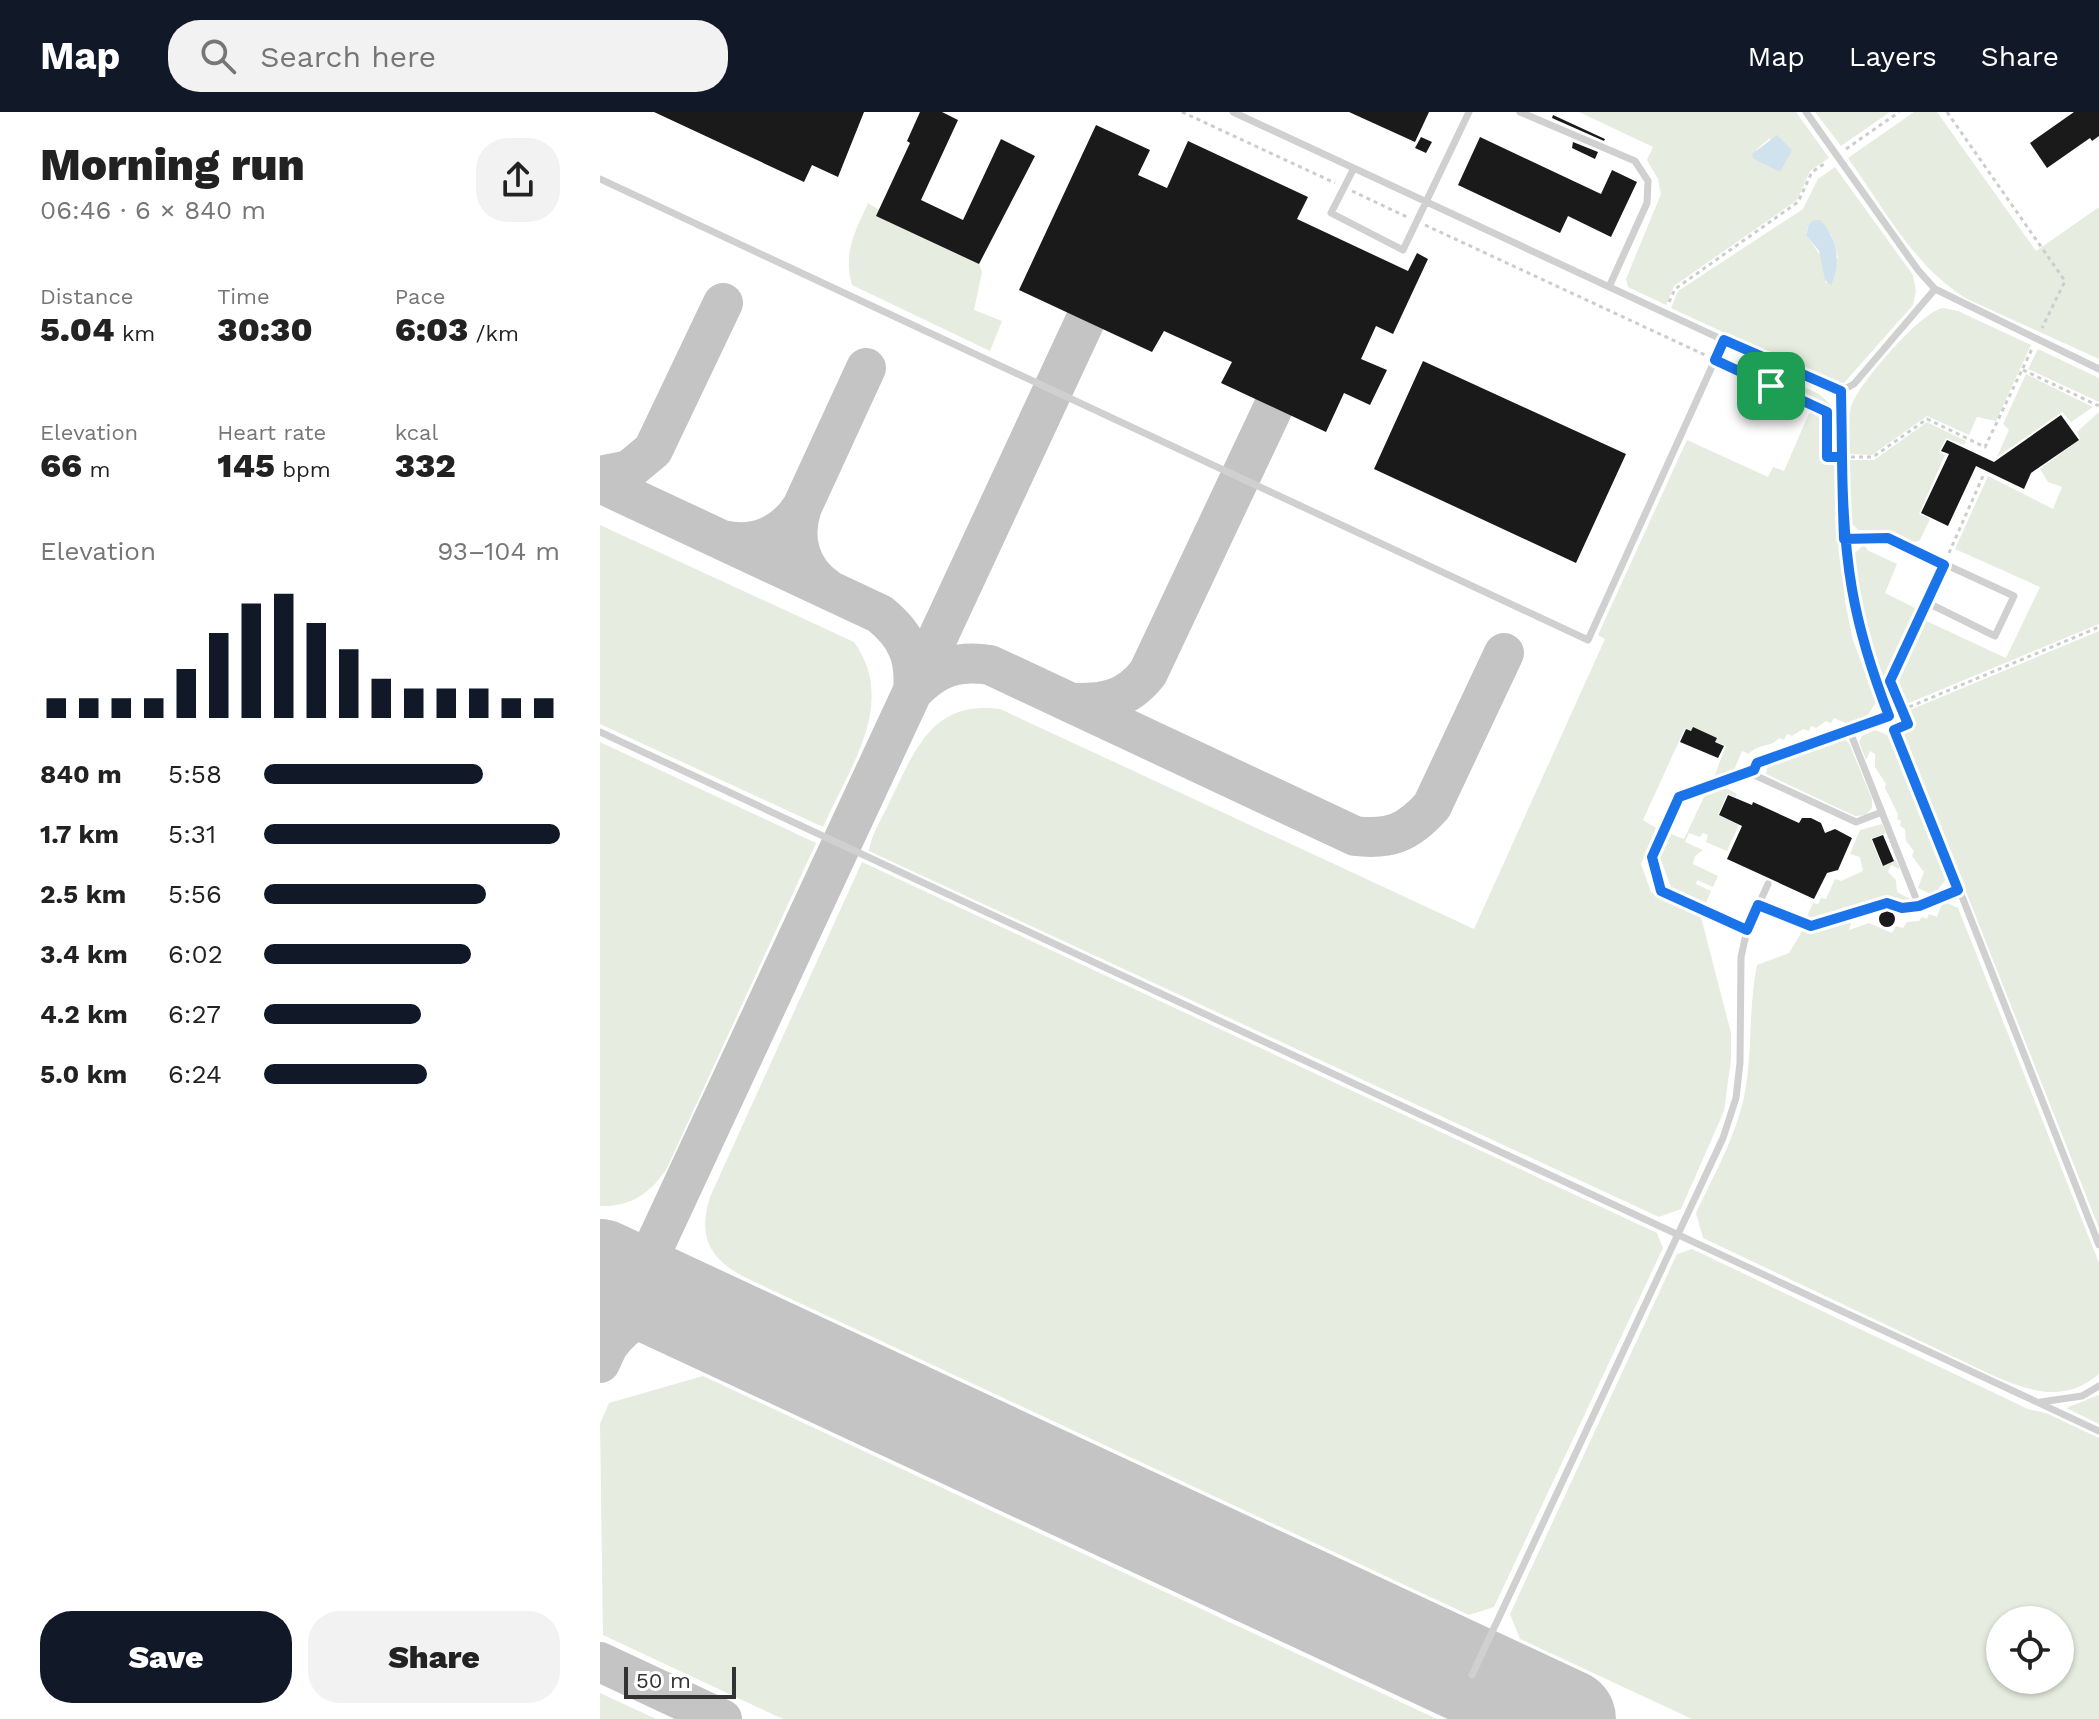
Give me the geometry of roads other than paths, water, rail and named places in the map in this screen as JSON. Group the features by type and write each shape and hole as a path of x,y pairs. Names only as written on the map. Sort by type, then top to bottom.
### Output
{"lane":[{"path":"1233,112 1724,340 1841,391"},
{"path":"1354,168 1331,213 1403,250 1469,112"},
{"path":"1520,112 1635,161 1648,181 1647,203 1609,287"},
{"path":"1806,112 1918,270 1935,289 2036,341 2099,369"},
{"path":"600,179 1588,640 1724,340"},
{"path":"1841,391 1854,384 1935,289"},
{"path":"1841,391 1844,539 1860,637 2099,1245"},
{"path":"1844,539 1888,538 2014,596 1995,636 1926,602 1944,565"},
{"path":"1882,812 1856,822 1752,774 1757,763 1889,716"},
{"path":"600,732 2099,1431"},
{"path":"1850,732 1919,906"},
{"path":"1747,930 1661,891 1652,857 1679,797 1754,770"},
{"path":"1472,1675 1723,1138 1736,1098 1740,1063 1741,957 1747,930 1768,884"},
{"path":"1758,905 1811,926 1887,903 1902,908 1919,906 1958,890"},
{"path":"2037,1402 2082,1396 2099,1386"}],"water":[{"path":"1777,135 1792,150 1780,172 1754,159 1752,154"},
{"path":"1820,220 1834,242 1837,259 1831,285 1825,280 1819,251 1806,235 1809,224"}]}
